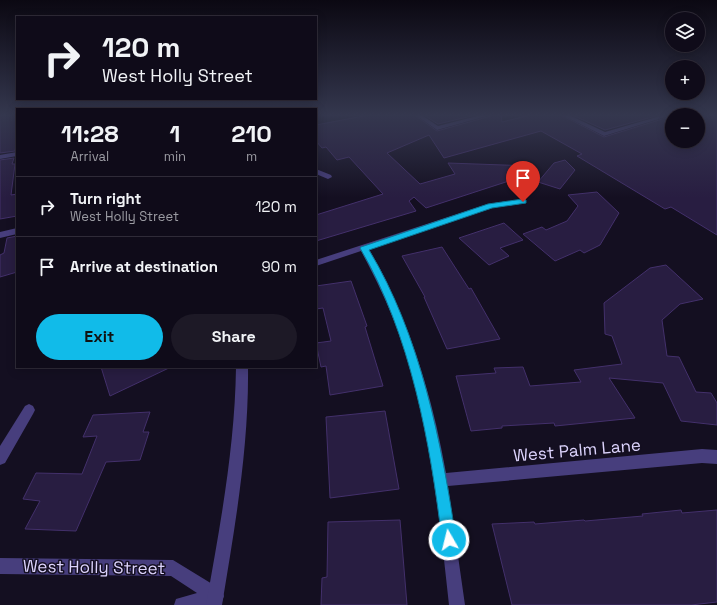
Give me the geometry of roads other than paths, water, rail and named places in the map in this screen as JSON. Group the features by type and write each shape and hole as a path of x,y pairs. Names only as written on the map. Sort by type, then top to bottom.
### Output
{"street":[{"path":"0,157 16,154"},
{"path":"317,172 328,177"},
{"path":"317,264 491,206 523,202"},
{"path":"0,235 16,231"},
{"path":"364,248 376,268 404,335 425,405 441,480 457,605"},
{"path":"182,605 215,601 236,462 242,401 242,368"},
{"path":"0,458 29,410"},
{"name":"West Palm Lane","path":"441,480 702,456 717,457"},
{"name":"West Holly Street","path":"0,566 173,568 215,601"}]}
